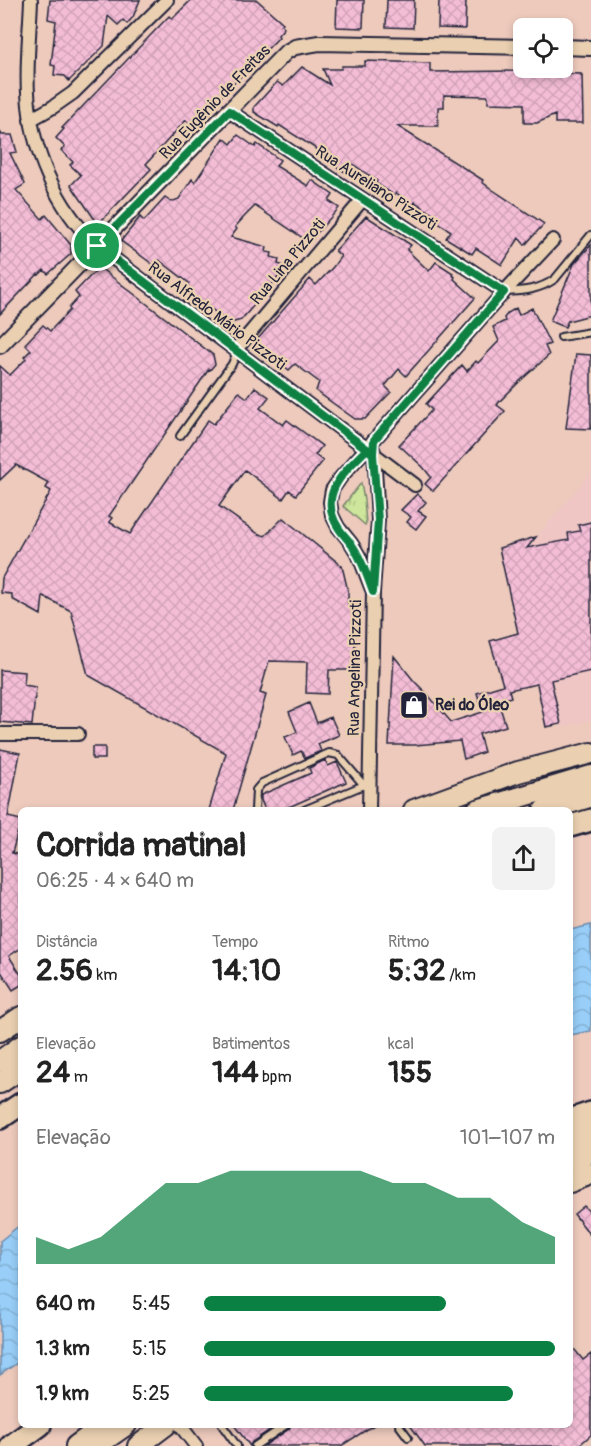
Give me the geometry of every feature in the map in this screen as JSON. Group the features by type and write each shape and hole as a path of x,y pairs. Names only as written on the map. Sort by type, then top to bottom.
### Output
{"highway":[{"path":"422,807 518,772 591,753"},
{"path":"487,807 591,776"},
{"path":"555,807 591,796"},
{"path":"573,825 591,820"},
{"path":"0,1031 18,1019"},
{"path":"0,1061 18,1048"},
{"path":"0,1083 18,1071"},
{"path":"0,1118 18,1106"},
{"path":"573,1119 591,1113"},
{"path":"573,1140 591,1134"},
{"path":"573,1160 591,1153"},
{"path":"573,1181 591,1174"},
{"path":"11,1446 36,1428"},
{"path":"76,1446 101,1428"},
{"path":"96,1446 122,1428"},
{"path":"138,1446 162,1428"}],"street":[{"name":"Rua Alfredo Mário Pizzoti","path":"31,0 28,92 30,120 43,163 58,197 73,221 97,246 237,352 372,448 415,485"},
{"path":"30,120 73,93 167,0"},
{"name":"Rua Eugênio de Freitas","path":"0,346 286,52 295,47 319,43 513,47"},
{"path":"573,47 591,48"},
{"name":"Rua Aureliano Pizzoti","path":"229,111 504,292"},
{"name":"Rua Lina Pizzoti","path":"237,352 239,346 363,199"},
{"path":"373,592 359,556 332,515 330,502 332,490 341,477 372,448 504,292 552,240"},
{"name":"Rua Angelina Pizzoti","path":"369,807 367,788 373,592 378,520 372,448"},
{"path":"0,734 78,734"},
{"path":"182,1428 196,1446"}],"lane":[{"path":"504,292 528,291 548,284 555,279 591,235"},
{"path":"561,337 591,332"},
{"name":"Rua Lina Pizzoti","path":"180,436 232,364 237,352"},
{"path":"255,807 256,790 259,785 326,754 338,755 367,788 313,807"},
{"path":"225,1428 237,1446"},
{"path":"255,1446 282,1428"},
{"path":"401,1428 408,1437"}],"shaded area":[{"path":"591,472 591,720 562,727 528,560 530,546"}],"green space":[{"path":"361,483 364,500 365,525 343,506"}],"water":[{"path":"591,925 591,1031 573,1034 573,929"},
{"path":"18,1226 18,1362 0,1375 0,1241"}],"building":[{"path":"50,0 140,0 133,17 127,24 123,20 118,25 108,16 104,46 69,81 65,76 54,75 55,66 51,65 56,21 48,19"},
{"path":"191,0 257,0 283,23 281,25 284,28 278,35 279,37 192,126 186,120 146,164 151,169 98,224 71,185 81,175 70,165 73,162 61,150 65,147 56,138 64,129 62,128 169,16 172,19"},
{"path":"337,0 364,0 363,28 336,27"},
{"path":"387,0 414,0 413,28 386,27"},
{"path":"439,0 466,0 465,29 438,28"},
{"path":"365,61 430,63 430,72 513,71 513,78 573,78 573,74 582,75 583,123 555,123 555,115 537,123 524,123 524,104 488,103 488,96 444,95 444,107 438,107 438,126 397,126 483,180 482,182 493,190 544,224 525,245 519,238 502,265 476,248 472,254 446,238 451,231 432,219 434,215 415,202 414,205 396,193 394,195 351,163 345,172 335,166 337,164 316,153 318,150 254,112 254,107 277,82 283,86 302,67 330,85 323,69 365,66"},
{"path":"0,132 2,135 12,135 17,152 10,153 25,184 16,190 42,219 46,215 71,245 71,254 48,274 44,270 38,274 0,314"},
{"path":"238,135 255,147 257,144 280,160 276,166 308,186 312,180 333,195 329,201 339,208 309,242 255,206 245,216 235,227 237,229 231,237 267,247 266,252 272,253 271,257 279,259 278,264 287,267 241,320 231,323 194,297 192,300 182,293 189,283 159,260 155,266 121,241 140,217 144,221 165,198 171,202 179,199 192,179 195,182 224,138 231,144"},
{"path":"366,216 411,245 407,250 429,271 436,262 453,273 454,279 475,298 406,376 399,369 385,386 391,392 365,419 355,419 316,391 319,382 295,364 289,370 258,345 257,340 310,279 316,285 333,267 341,256 335,251"},
{"path":"591,245 591,315 568,321 565,327 550,321 574,264"},
{"path":"99,267 213,355 215,364 209,369 109,516 112,518 109,522 130,534 208,420 214,424 239,392 247,398 255,387 269,397 260,408 283,425 287,420 322,446 315,455 323,461 296,495 289,490 283,499 245,470 219,506 257,533 265,536 283,518 342,566 348,591 348,606 356,607 354,670 329,670 328,694 306,693 307,662 269,661 260,693 266,695 234,807 210,807 226,753 88,675 71,611 43,596 41,615 12,599 12,594 1,593 2,578 51,491 46,488 49,483 16,465 0,480 0,366 10,375 26,359 24,357 31,350 25,344 43,325 50,331 79,297 75,292"},
{"path":"516,308 519,315 532,308 550,344 545,346 549,355 500,401 497,405 505,411 433,491 425,484 431,477 399,445 432,410 426,404 462,365 467,371 499,341 493,327 505,321 504,318 508,313"},
{"path":"576,354 591,355 591,429 566,428"},
{"path":"417,494 426,502 418,511 426,516 416,529 407,522 411,517 401,510"},
{"path":"591,522 591,671 551,680 561,724 546,727 537,684 509,690 511,697 498,701 506,726 479,734 484,752 464,759 460,741 389,745 394,656 451,722 483,712 477,693 503,685 490,641 518,633 499,548 536,537 527,548 569,540 568,533 580,531 578,525"},
{"path":"0,670 25,672 24,685 36,687 32,725 0,722"},
{"path":"309,703 317,723 331,717 339,735 318,744 321,751 305,758 301,751 293,755 285,737 297,732 289,712"},
{"path":"92,747 105,747 105,759 92,759"},
{"path":"0,749 20,753 8,817 18,819 18,831 12,853 18,854 18,950 9,956 18,970 18,987 13,990 0,970"},
{"path":"325,760 328,766 337,762 346,782 289,807 264,807 261,795 311,773 309,768"},
{"path":"584,1206 591,1213 591,1236 574,1214"},
{"path":"573,1348 583,1360 591,1354 591,1435 578,1446 425,1446 412,1428 573,1428"},
{"path":"236,1428 273,1428 252,1442 250,1446"},
{"path":"369,1428 341,1446 264,1446 289,1429"}],"place":[{"name":"Rei do Óleo","path":"414,705"}],"route":[{"path":"97,246 229,111 504,292 374,440 373,454 367,449 332,490 330,502 332,515 359,556 373,592 378,520 373,454 367,449 237,352 97,246"}]}
